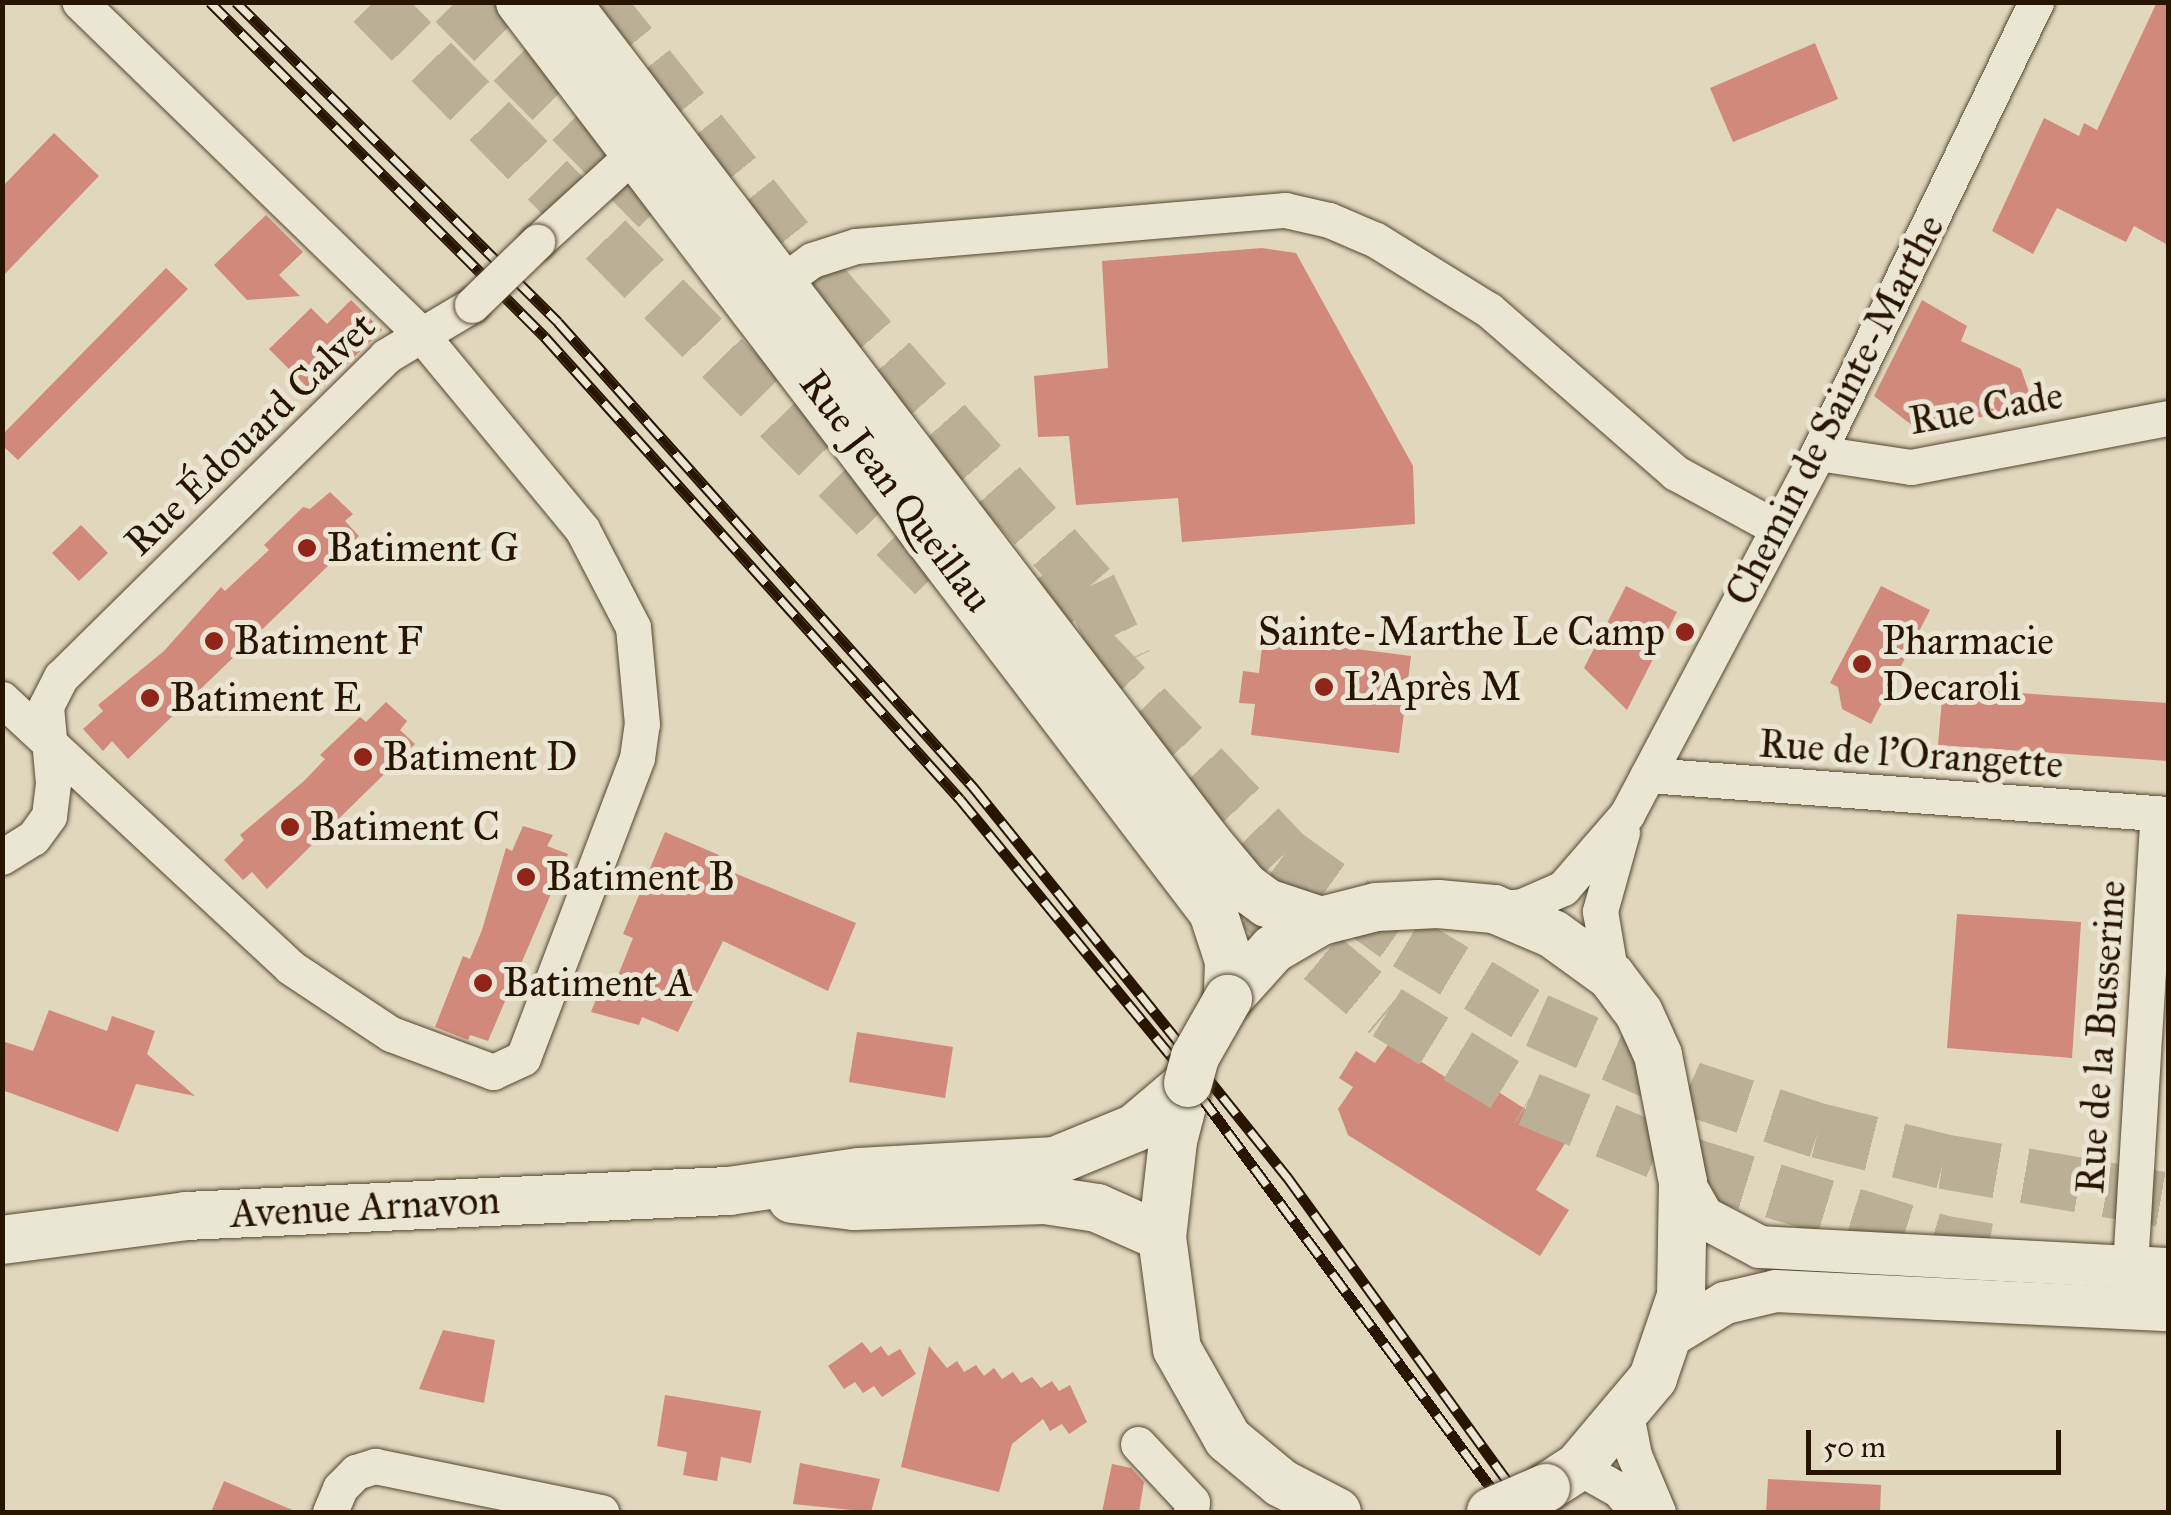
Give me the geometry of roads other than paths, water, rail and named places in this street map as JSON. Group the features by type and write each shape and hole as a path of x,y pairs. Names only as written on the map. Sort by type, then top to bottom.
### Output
{"main road":[{"name":"Rue Jean Queillau","path":"520,2 648,140 1244,887 1292,914 1322,920"},
{"name":"Rue Jean Queillau","path":"566,2 648,140"},
{"name":"Rue Jean Queillau","path":"767,293 1214,912 1229,961 1228,998"},
{"path":"1228,998 1273,949 1322,920 1376,907 1494,909 1553,934 1611,976 1639,1013 1658,1055 1683,1182 1681,1296 1669,1337 1653,1378 1626,1414 1562,1478 1491,1512"},
{"name":"Avenue Arnavon","path":"2,1240 186,1216 728,1191 858,1172 1055,1161 1154,1135 1188,1083 1195,1056 1228,998"},
{"path":"1154,1135 1176,1349 1188,1377 1228,1439 1286,1498 1337,1512"},
{"name":"Avenue Arnavon","path":"728,1191 854,1206 1045,1200 1097,1208 1162,1238"}],"street":[{"path":"2,699 290,967 376,1025 493,1072 523,1058 637,758 639,650 622,598 582,529 420,332 80,2"},
{"name":"Chemin de Sainte-Marthe","path":"1494,909 1522,906 1563,888 1627,814 1818,452 2036,2"},
{"name":"Rue Édouard Calvet","path":"2,857 33,838 48,816 53,783 45,740 46,706 60,677 386,356 420,332 472,305 648,140"},
{"path":"767,293 812,260 856,246 1285,210 1329,220 1489,310 1676,473 1777,528"},
{"name":"Rue Cade","path":"1818,452 1911,467 2168,418"},
{"name":"Rue de l'Orangette","path":"1648,775 2163,814"},
{"name":"Chemin de Sainte-Marthe","path":"1611,976 1600,911 1627,814"},
{"name":"Rue de la Busserine","path":"2149,1267 2163,814"},
{"path":"1683,1182 1703,1218 1760,1247 2149,1267"},
{"path":"1669,1337 1725,1303 1776,1292 2168,1310"},
{"path":"1626,1414 1634,1455 1658,1512"},
{"path":"1138,1444 1192,1502 1191,1512"},
{"path":"330,1512 340,1488 356,1472 375,1466 601,1512"},
{"path":"1562,1478 1619,1490 1637,1512"}],"tunnel":[{"path":"373,2 949,589"},
{"path":"455,2 658,207"},
{"path":"596,2 834,298 1089,586 1125,662"},
{"path":"1030,586 1284,854 1407,942 1537,1020 1693,1089 1818,1130 1943,1161 2168,1200"},
{"path":"1258,904 1387,1012 1529,1099 1694,1166 1945,1243 1988,1250"}],"railway":[{"path":"210,2 545,337 960,799 1175,1061 1509,1512"},
{"path":"236,2 558,322 974,788 1288,1178 1530,1512"}],"place":[{"name":"Batiment G","path":"307,548"},
{"name":"Sainte-Marthe Le Camp","path":"1685,632"},
{"name":"Batiment F","path":"214,641"},
{"name":"Pharmacie Decaroli","path":"1862,664"},
{"name":"L'Après M","path":"1324,687"},
{"name":"Batiment E","path":"150,698"},
{"name":"Batiment D","path":"363,757"},
{"name":"Batiment C","path":"290,827"},
{"name":"Batiment B","path":"526,877"},
{"name":"Batiment A","path":"483,983"}]}
